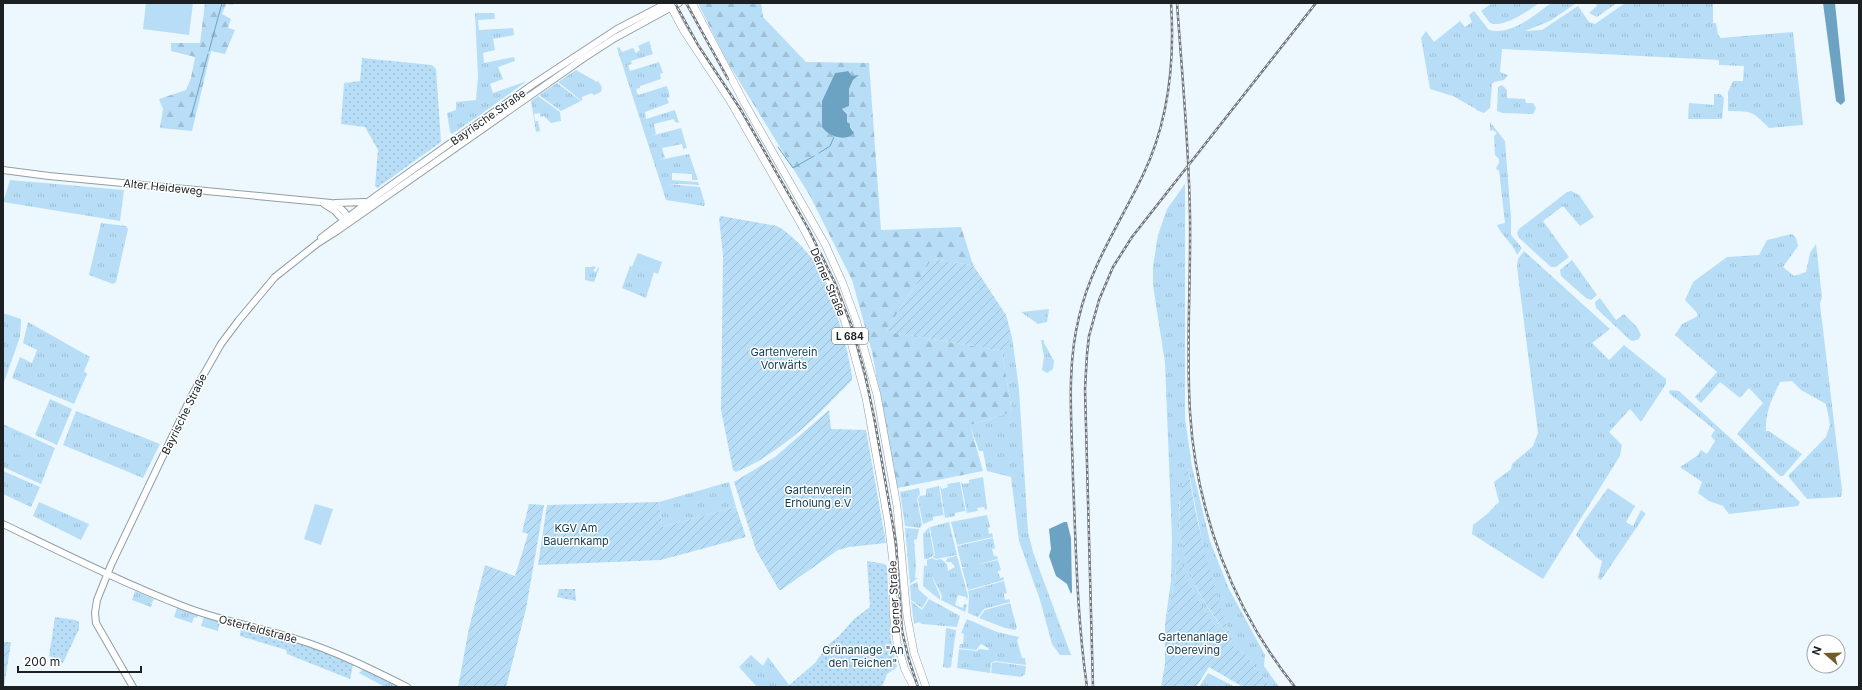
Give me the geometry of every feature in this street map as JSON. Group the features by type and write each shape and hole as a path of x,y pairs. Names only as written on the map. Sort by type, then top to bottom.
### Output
{"main road":[{"name":"Derner Straße","path":"692,3 741,96 824,244 843,284 857,323 877,395 898,513 907,616 914,653 926,687"},
{"name":"Derner Straße","path":"669,4 684,31 725,93 804,229 822,263 841,310 866,398 888,521 893,562 893,612 896,638 905,670 914,687"}],"street":[{"path":"669,4 678,3"},
{"name":"Bayrische Straße","path":"346,221 367,202 598,40 669,4"},
{"name":"Bayrische Straße","path":"133,687 96,623 95,613 97,600 107,574 192,395 214,354 239,320 269,283 290,264 346,221 584,58 669,4"},
{"name":"Alter Heideweg","path":"3,170 49,176 323,203 350,204 367,202"},
{"path":"323,203 346,221"},
{"path":"332,203 341,209 346,221"},
{"name":"Osterfeldstraße","path":"3,524 107,574 201,613 311,644 359,663 407,687"}],"green space":[{"path":"146,3 193,3 189,35 143,29"},
{"path":"205,3 233,3 233,5 226,4 222,14 231,19 228,28 235,30 225,54 211,51 192,131 160,128 163,109 159,99 186,90 191,78 195,57 171,51 171,43 200,43"},
{"path":"698,3 761,3 763,17 806,62 869,63 881,230 961,227 973,265 932,259 886,331 1002,351 1012,412 970,425 983,471 897,488 872,352 852,280 810,196 725,58","holes":["847,71 852,76 858,76 853,80 849,89 849,103 847,107 842,109 847,113 847,122 853,130 844,137 840,138 833,136 822,125 822,101 835,73"]},
{"path":"1492,3 1539,3 1516,18 1496,24 1490,23 1481,11"},
{"path":"1551,3 1575,4 1550,21 1525,31 1542,30 1578,6 1589,22 1595,24 1625,3 1713,3 1713,23 1716,23 1718,35 1721,38 1793,32 1803,124 1769,128 1759,118 1751,113 1728,111 1728,92 1733,81 1743,81 1744,66 1719,65 1719,60 1502,49 1500,72 1508,75 1504,80 1494,82 1492,84 1490,108 1484,113 1476,110 1453,96 1430,89 1421,38 1426,31 1434,42 1460,21 1465,27 1472,22 1469,15 1474,11 1489,30 1506,30 1522,23"},
{"path":"1595,3 1617,3 1597,17 1589,13 1597,6"},
{"path":"475,13 494,13 495,19 478,20 479,30 513,28 514,35 493,39 495,50 483,53 484,63 514,57 515,61 498,67 503,79 490,84 493,93 527,81 452,134 450,132 447,113 456,110 456,102 476,100 478,76"},
{"path":"649,41 653,54 631,61 632,64 628,65 630,71 659,62 663,73 660,74 661,79 640,86 640,88 636,89 638,95 667,86 670,97 667,98 669,103 645,112 646,119 675,110 679,123 675,122 674,119 654,124 656,134 651,136 681,128 687,148 683,149 682,144 662,148 665,158 659,160 689,154 698,180 692,180 692,174 672,173 672,180 698,182 699,185 669,184 700,187 705,204 704,206 666,200 617,48 619,47 622,52 633,48 636,53 640,50 638,46"},
{"path":"362,58 432,65 436,69 441,142 377,188 375,186 378,150 365,127 341,124 344,83 360,81"},
{"path":"576,70 597,82 598,81 602,87 601,92 594,95 592,93 582,97 582,101 558,82"},
{"path":"557,83 581,101 561,111 539,95"},
{"path":"1502,85 1507,90 1507,98 1525,99 1526,103 1533,103 1536,108 1533,114 1502,113 1497,111 1498,87"},
{"path":"1714,94 1720,94 1724,98 1722,119 1688,119 1689,103 1714,105"},
{"path":"538,96 560,112 561,121 551,123 544,116 540,117 540,113 534,114 535,121 538,121 540,131 536,132 531,101"},
{"path":"1490,122 1505,141 1511,235 1522,248 1517,255 1497,225 1505,223 1499,170 1496,168 1499,163 1499,159 1495,155 1494,136 1497,133 1493,130 1490,131"},
{"path":"10,180 124,190 120,221 3,202"},
{"path":"1185,184 1185,418 1192,467 1210,541 1229,589 1265,655 1264,666 1279,687 1271,687 1249,659 1230,642 1233,636 1228,630 1212,584 1188,468 1179,504 1180,533 1183,548 1192,578 1199,592 1207,606 1226,632 1223,635 1208,616 1186,577 1177,554 1175,581 1165,624 1171,581 1172,538 1165,363 1153,285 1153,266 1158,235 1167,209"},
{"path":"1571,191 1579,195 1594,217 1580,226 1563,206 1543,221 1569,257 1556,267 1551,267 1519,238 1517,233 1519,229 1567,192"},
{"name":"Gartenverein Vorwärts","path":"721,216 777,226 792,237 809,255 826,284 832,300 847,349 852,376 852,380 811,421 790,439 759,461 736,472 733,470 721,410 723,255 719,218"},
{"path":"101,223 126,226 128,229 116,282 113,284 89,275"},
{"path":"1792,234 1796,238 1798,246 1783,267 1794,276 1806,272 1810,253 1816,244 1822,297 1820,304 1842,490 1841,497 1807,499 1788,476 1826,437 1830,425 1826,404 1801,390 1792,381 1780,382 1768,412 1766,431 1769,431 1802,454 1783,476 1780,476 1737,434 1763,403 1749,388 1740,398 1720,382 1701,403 1695,397 1717,372 1675,335 1682,324 1698,316 1685,300 1693,282 1727,257 1759,255 1767,240"},
{"path":"1524,251 1610,329 1592,343 1609,360 1624,345 1666,379 1666,384 1641,422 1630,409 1609,432 1622,445 1620,456 1543,579 1472,534 1473,525 1499,502 1494,482 1511,469 1512,464 1533,446 1538,433 1517,267 1518,259"},
{"path":"638,253 662,262 658,274 633,264"},
{"path":"932,259 973,265 1006,315 1012,337 1002,351 886,331"},
{"path":"1572,260 1597,295 1591,300 1586,298 1561,276 1560,270"},
{"path":"633,264 654,272 646,298 622,288 630,266 632,267"},
{"path":"585,267 596,267 593,271 596,272 598,267 599,268 594,282 585,280"},
{"path":"1600,298 1616,320 1624,314 1637,327 1641,335 1639,339 1633,341 1630,340 1596,308 1595,302"},
{"path":"1049,309 1047,322 1038,324 1021,312"},
{"path":"3,313 21,319 21,322 20,337 3,385"},
{"path":"28,322 90,357 84,371 87,374 74,404 12,378 20,357 32,363 37,350 23,343"},
{"path":"1012,337 1019,389 1028,532 1033,552 1071,655 1060,655 1052,644 1040,600 1019,541 1011,477 987,471 983,451 979,451 970,425 1012,412 1002,351"},
{"path":"1041,340 1044,340 1044,343 1054,361 1053,369 1047,373 1042,370 1044,357"},
{"path":"1670,390 1679,391 1800,502 1798,506 1729,514 1723,506 1709,501 1698,493 1702,482 1680,467 1697,456 1701,450 1707,454 1715,441 1711,436 1715,430 1669,393"},
{"path":"50,399 72,409 57,445 35,435"},
{"name":"Gartenverein Erholung e.V","path":"829,410 831,429 866,430 886,543 849,547 838,550 779,590 756,550 734,482 775,457"},
{"path":"76,411 160,444 143,478 63,445"},
{"path":"3,424 55,448 41,484 3,467"},
{"path":"16,434 30,440 22,456 9,451"},
{"name":"Gartenanlage Obereving","path":"1188,468 1199,529 1215,590 1228,630 1233,636 1230,642 1249,659 1271,687 1243,687 1209,667 1196,687 1161,687 1165,664 1165,624 1175,581 1177,553 1191,587 1202,606 1223,635 1226,632 1205,602 1196,586 1184,554 1179,519 1183,479"},
{"path":"3,471 40,487 31,507 3,494"},
{"path":"983,477 987,509 985,510 984,507 977,508 978,511 967,513 961,482 963,484 969,483 969,480"},
{"path":"729,482 736,507 662,527 659,502"},
{"path":"960,482 966,514 965,511 955,513 955,516 945,518 940,486 942,489 948,487 947,484"},
{"path":"939,486 944,518 943,515 933,517 933,520 923,524 918,499 920,496 926,495 926,489"},
{"path":"919,488 920,494 917,499 922,525 920,528 905,526 900,492"},
{"path":"1608,488 1635,506 1626,522 1633,526 1641,510 1645,513 1645,515 1601,580 1598,578 1602,561 1596,557 1576,535 1584,521"},
{"path":"39,502 89,524 81,540 33,516"},
{"name":"KGV Am Bauernkamp","path":"659,502 662,527 736,507 746,537 661,560 538,565 547,505"},
{"path":"315,504 333,509 321,545 304,539"},
{"path":"529,504 544,505 526,609 506,687 458,687 469,628 485,565 515,576 528,534 522,532"},
{"path":"987,515 990,527 988,528 989,534 992,533 993,537 957,545 951,522"},
{"path":"949,522 957,555 936,559 933,557 935,555 930,527"},
{"path":"929,527 934,555 928,559 924,559 923,534"},
{"path":"905,528 919,529 917,539 914,540 916,566 915,578 918,578 910,584"},
{"path":"993,538 995,548 992,549 994,556 997,556 998,559 968,567 962,567 957,546"},
{"path":"957,556 968,596 967,600 966,597 958,595 955,605 963,608 964,604 967,605 965,612 941,600 942,596 927,566 927,560 932,558 936,560 941,559 947,564 948,571 955,567 951,562 946,562 947,558"},
{"path":"998,560 1001,570 998,571 1000,578 1003,577 1004,580 968,590 962,568"},
{"name":"Grünanlage \"An den Teichen\"","path":"867,561 885,564 887,568 891,640 897,667 887,674 882,687 787,687 815,663 829,644 839,636 854,619 870,607"},
{"path":"924,565 928,567 940,596 940,600 923,586"},
{"path":"1004,581 1007,593 1004,594 1005,600 1009,599 1010,602 984,609 978,617 968,613 968,591"},
{"path":"917,582 919,590 928,598 922,608 911,600 910,585"},
{"path":"559,589 575,589 576,601 557,597"},
{"path":"135,591 154,599 152,603 149,603 152,604 151,607 132,600"},
{"path":"929,599 960,616 957,627 922,624 919,622 914,624 911,601 922,610"},
{"path":"1010,603 1017,628 1015,630 1005,628 979,618 985,610"},
{"path":"174,606 198,614 197,618 194,617 192,623 174,617 177,608"},
{"path":"202,615 223,622 222,625 219,625 218,631 201,626 204,617"},
{"path":"55,617 79,622 79,629 63,663 49,656"},
{"path":"967,619 997,632 1019,637 1017,640 1022,658 1025,658 1026,665 995,661 991,663 990,673 957,668 959,649 977,651 979,649 989,650 981,644 976,650 959,648 960,644 963,644 964,634 961,633"},
{"path":"241,626 290,640 350,662 353,665 350,679 287,654 286,650 240,636"},
{"path":"946,628 956,630 951,667 948,668 943,667"},
{"path":"3,642 11,642 4,687 3,687"},
{"path":"751,655 763,666 768,657 789,685 787,687 757,687 739,667"},
{"path":"996,662 1026,666 1025,674 1021,677 991,673 992,663"},
{"path":"364,668 403,687 385,687 359,673"},
{"path":"1208,673 1235,687 1199,687"}],"shaded area":[{"path":"1823,3 1835,3 1845,101 1841,105 1836,101"},
{"path":"848,71 852,76 859,75 853,80 849,89 849,106 842,109 847,114 847,122 850,124 850,127 854,133 851,136 842,138 833,136 822,127 822,101 835,73"},
{"path":"1067,522 1071,538 1071,594 1067,584 1056,576 1049,556 1051,549 1049,529"}],"waterway":[{"path":"209,51 222,3"},
{"path":"191,117 208,54"},
{"path":"819,153 830,146 834,137"},
{"path":"778,147 793,168 814,156"}],"railway":[{"path":"675,3 698,45 741,110 809,230 835,283 852,327 865,374 875,422 896,543 902,631 909,660 918,687"},
{"path":"686,3 728,79"},
{"path":"1087,687 1081,635 1076,557 1071,418 1072,357 1084,298 1098,262 1143,175 1159,134 1171,70 1171,3"},
{"path":"1177,3 1189,189 1190,241 1188,363 1190,412 1200,486 1210,523 1236,593 1253,626 1295,687"},
{"path":"1093,687 1085,389 1089,336 1099,300 1113,267 1132,237 1316,3"}]}
